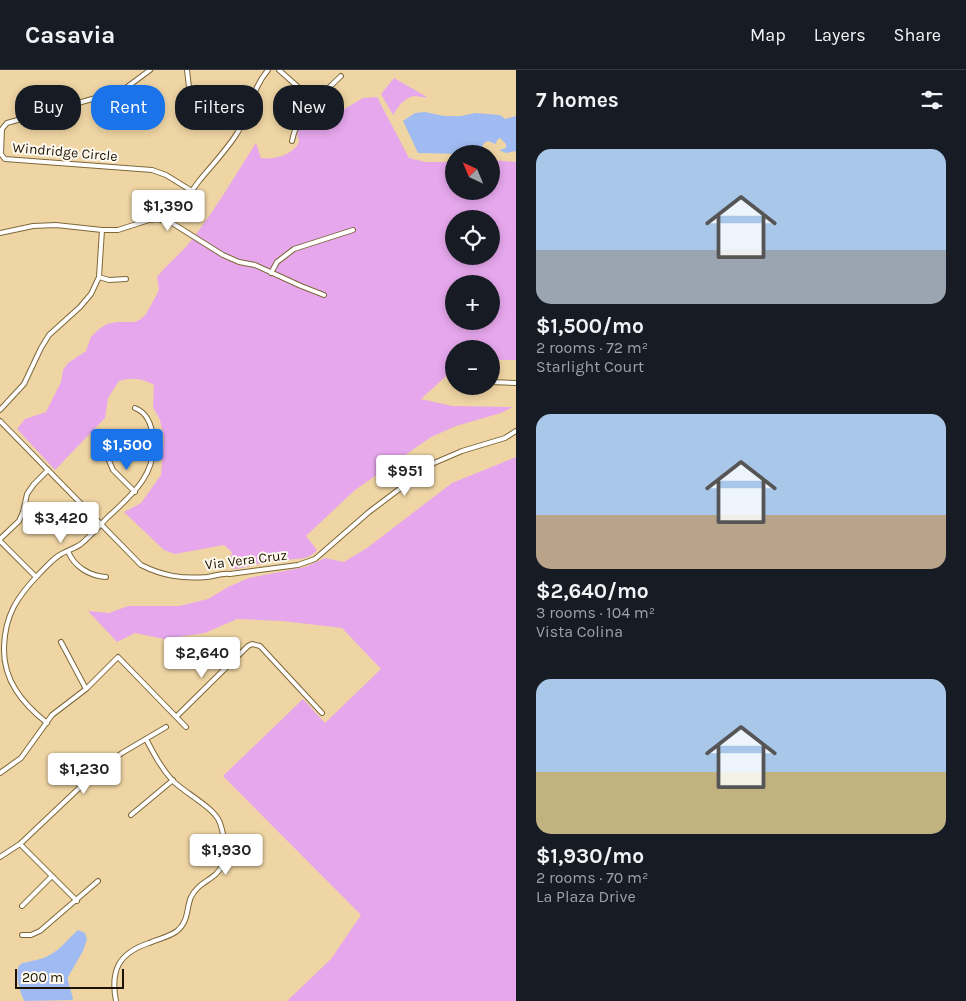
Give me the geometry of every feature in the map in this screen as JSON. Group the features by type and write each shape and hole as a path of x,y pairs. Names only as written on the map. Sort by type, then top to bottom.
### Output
{"street":[{"name":"Windridge Circle","path":"150,70 123,90 7,123 2,129 1,154 5,159 152,170 166,175 192,191"},
{"path":"187,70 189,85"},
{"path":"172,223 192,191 236,136 253,93 268,70"},
{"path":"279,70 296,85"},
{"path":"332,85 341,76"},
{"path":"292,140 294,130"},
{"path":"0,233 33,226 56,225 118,230 158,219 172,223 223,255 239,262 254,265 324,295"},
{"path":"0,410 24,384 49,335 80,307 91,294 99,277 102,230"},
{"path":"271,273 277,262 294,249 353,230"},
{"path":"99,277 109,280 126,279"},
{"path":"500,382 516,383"},
{"path":"47,723 17,694 6,668 2,651 10,612 23,591 54,559 83,542 143,482 151,465 154,446 153,434 149,421 136,408"},
{"name":"Via Vera Cruz","path":"0,421 141,564 156,572 188,579 222,573 230,574 298,565 315,559 369,512 434,463 516,432"},
{"path":"107,456 113,470 135,492"},
{"path":"36,578 0,540 18,521 23,512 27,494 48,470"},
{"path":"68,551 77,565 87,572 106,577"},
{"path":"61,642 86,689"},
{"path":"177,716 252,644 260,646 322,713"},
{"path":"0,773 21,758 61,707 86,689 118,658 186,727"},
{"path":"0,857 20,844 94,774 122,752 166,727"},
{"path":"116,1001 113,988 114,974 125,956 140,946 169,936 180,928 187,918 190,900 196,889 216,873 224,860 225,848 220,823 216,815 182,790 159,764 146,739"},
{"path":"131,815 173,780"},
{"path":"20,844 77,901"},
{"path":"22,906 52,876"},
{"path":"22,935 31,935 40,931 98,881"}],"shaded area":[{"path":"394,78 427,97 414,96 407,99 393,115 381,94"},
{"path":"377,97 409,158 425,162 445,162 445,200 500,200 500,161 516,162 516,360 500,360 500,340 445,340 445,377 421,399 452,406 513,407 501,413 456,426 431,437 355,490 306,536 317,550 305,558 266,562 237,569 230,568 229,563 232,552 224,545 175,554 164,550 124,512 141,503 161,475 164,437 160,420 153,407 154,385 137,379 119,381 108,398 105,418 55,470 17,429 25,419 46,412 61,382 63,370 68,363 86,351 91,337 99,329 107,324 117,322 135,322 146,314 159,289 157,277 190,242 202,226 256,143 261,158 283,156 296,147 299,142 297,130 344,130 344,109 363,98"},
{"path":"516,457 516,1001 287,1001 331,959 361,915 223,776 303,699 325,723 381,669 342,628 283,621 237,619 205,633 164,639 135,633 117,642 88,611 109,613 128,606 179,606 208,599 228,587 249,578 305,567 325,558 344,562 367,548 452,483"}],"water":[{"path":"425,112 444,116 461,116 475,113 500,115 505,119 516,116 516,151 506,153 500,150 506,148 506,144 500,138 496,144 488,141 483,145 445,145 445,154 418,153 403,121 415,113"},
{"path":"78,930 85,933 87,939 83,951 68,977 72,1000 25,1001 17,976 21,964 52,954"}]}
